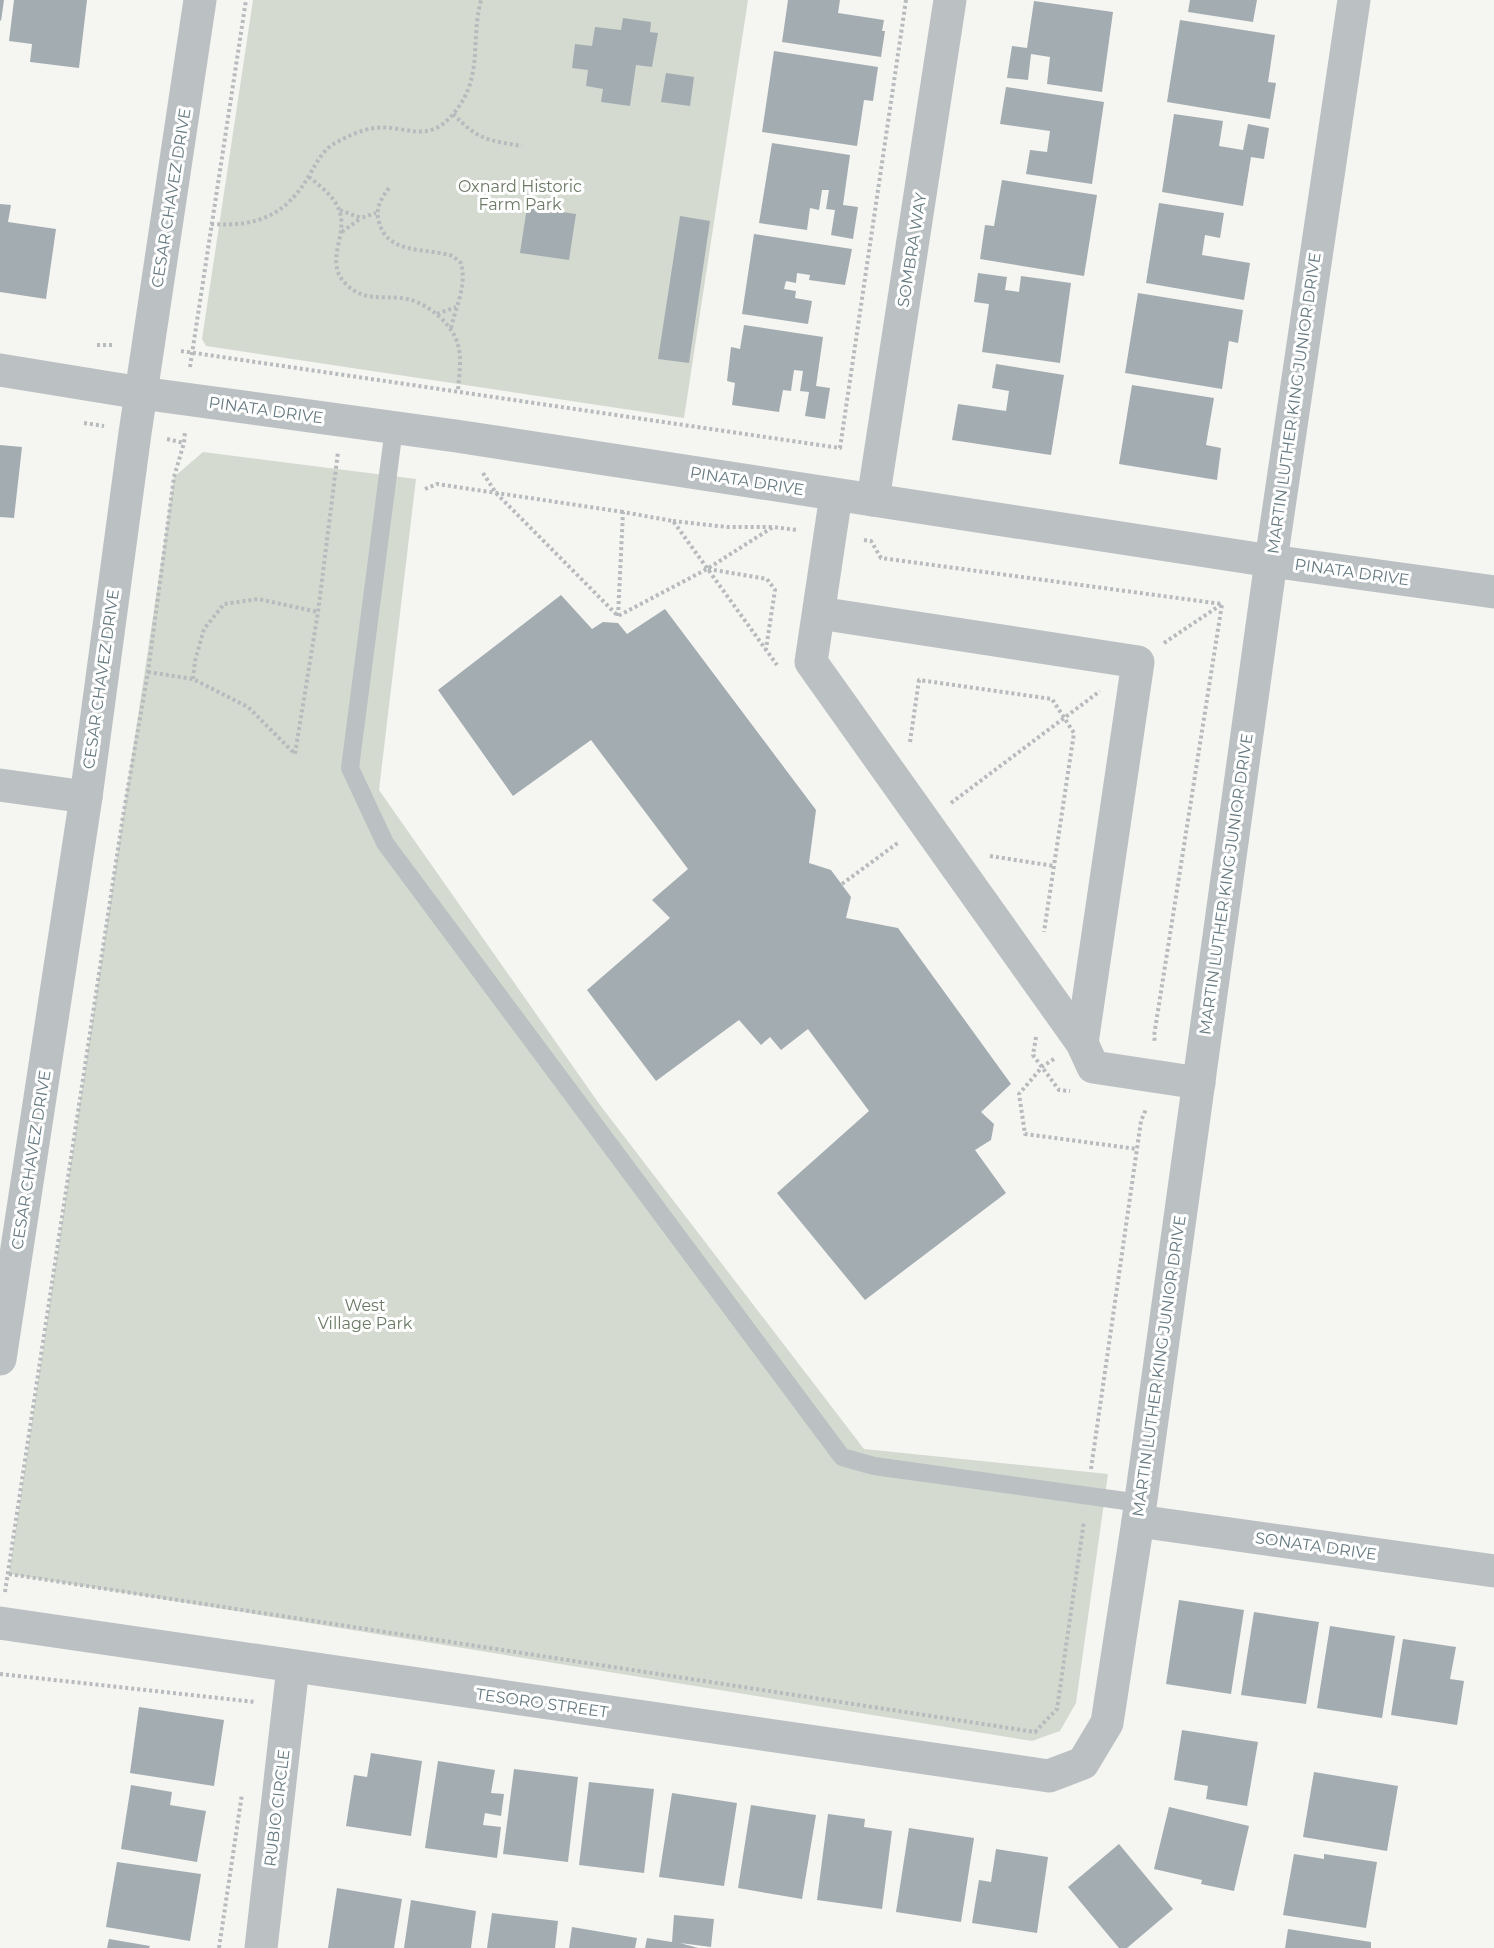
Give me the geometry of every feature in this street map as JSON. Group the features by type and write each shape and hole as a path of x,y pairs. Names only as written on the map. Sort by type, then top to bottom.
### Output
{"street":[{"name":"CESAR CHAVEZ DRIVE","path":"0,1359 12,1203 86,797 141,393 200,0"},
{"name":"SOMBRA WAY","path":"873,500 950,0"},
{"name":"MARTIN LUTHER KING JUNIOR DRIVE","path":"1083,1763 1107,1723 1139,1512 1271,561 1354,0"},
{"name":"PINATA DRIVE","path":"0,370 141,393 456,436 1271,561 1494,592"},
{"path":"836,495 811,662 1082,1043 1093,1067 1199,1083"},
{"path":"819,613 1138,662 1082,1043"},
{"path":"0,785 86,797"},
{"name":"SONATA DRIVE","path":"1139,1512 1494,1571"},
{"name":"TESORO STREET","path":"2,1609 293,1667 1049,1776 1083,1763"},
{"name":"RUBIO CIRCLE","path":"261,1948 293,1667"}],"lane":[{"path":"394,428 350,768 386,843 842,1457 874,1466 1087,1496 1139,1512"}],"path":[{"path":"192,353 246,0"},
{"path":"211,224 237,226 274,214 288,203 309,177 326,150 354,134 373,128 423,132 443,123 453,114 469,92 474,76 477,16 481,0"},
{"path":"97,345 148,347 192,353 840,448 906,0"},
{"path":"453,114 480,138 522,146"},
{"path":"309,177 329,194 340,210 342,232 336,247 336,268 343,281 355,293 374,298 399,298 415,301 437,314 451,329 458,345 458,391"},
{"path":"389,188 380,200 376,213 381,231 395,243 410,250 449,255 461,263 464,274 463,288 451,329"},
{"path":"340,210 360,218"},
{"path":"342,232 360,218 376,213"},
{"path":"437,314 456,306"},
{"path":"148,672 193,679 248,707 295,754 318,612 342,420"},
{"path":"456,436 496,493 618,616 707,569 773,527"},
{"path":"2,1609 123,816 148,672 174,477 184,443"},
{"path":"425,489 437,484 623,512"},
{"path":"673,521 727,527 773,527 871,541 881,558 1222,604"},
{"path":"707,569 767,579 775,590 766,649"},
{"path":"193,679 195,661 204,628 224,604 258,599 318,612"},
{"path":"9,1574 1035,1732 1057,1709 1141,1121 1161,1077 1154,1036 1222,604"},
{"path":"842,884 1138,662 1222,604"},
{"path":"909,743 919,680 1052,699 1065,717 1074,733 1043,942"},
{"path":"983,855 1054,866"},
{"path":"1082,1043 1043,1066 1019,1094 1025,1134 1137,1149"},
{"path":"0,1674 255,1702 254,1713"},
{"path":"219,1948 243,1784"}],"green space":[{"name":"Oxnard Historic Farm Park","path":"253,0 748,0 684,418 206,346 202,339"},
{"name":"West Village Park","path":"203,452 416,479 379,790 600,1105 864,1449 1108,1474 1076,1703 1060,1731 1032,1741 9,1574 174,477"}],"building":[{"path":"0,0 4,0 1,21 0,20"},
{"path":"14,0 87,0 79,68 30,62 32,44 9,41"},
{"path":"788,0 840,0 838,13 884,20 882,31 885,31 881,57 782,42"},
{"path":"1190,0 1257,0 1253,22 1188,12"},
{"path":"1034,1 1113,12 1102,92 1047,84 1050,57 1031,54 1028,80 1007,78 1012,46 1027,48"},
{"path":"623,18 651,22 650,32 658,33 652,67 636,65 630,106 601,102 603,89 586,86 588,70 572,68 575,44 592,46 595,27 621,30"},
{"path":"1180,20 1275,35 1268,82 1276,83 1270,119 1167,102"},
{"path":"774,51 878,67 873,101 864,100 857,146 762,132"},
{"path":"666,73 694,77 690,106 661,102"},
{"path":"1006,87 1104,102 1092,184 1026,174 1030,150 1047,152 1050,131 1000,124"},
{"path":"1174,114 1223,121 1219,146 1243,150 1248,124 1269,128 1264,159 1251,157 1243,206 1162,192"},
{"path":"772,143 850,155 843,205 858,207 853,239 831,235 835,210 826,209 829,190 822,190 819,210 810,208 807,230 759,223"},
{"path":"1002,180 1097,195 1084,276 980,259 985,225 994,226"},
{"path":"1159,203 1224,213 1220,238 1205,235 1202,255 1250,263 1244,300 1146,283"},
{"path":"0,204 11,205 8,222 56,229 46,299 0,292"},
{"path":"527,207 576,214 569,260 520,253"},
{"path":"680,216 710,221 689,363 658,359"},
{"path":"754,234 852,249 845,285 809,280 810,275 797,273 796,283 786,281 784,289 796,291 795,298 812,301 808,324 742,314"},
{"path":"978,273 1007,277 1005,290 1019,292 1021,276 1071,283 1060,363 982,352 989,304 974,302"},
{"path":"1138,293 1243,310 1238,343 1229,341 1222,389 1125,373"},
{"path":"744,325 823,337 816,386 830,388 825,419 805,416 809,392 800,391 803,371 794,370 791,391 783,390 779,412 732,405 735,383 727,381 731,347 740,349"},
{"path":"996,364 1064,375 1051,455 952,440 958,404 1006,411 1009,391 992,388"},
{"path":"1132,385 1214,398 1206,445 1221,448 1217,480 1119,464"},
{"path":"0,445 22,447 14,518 0,517"},
{"path":"561,595 592,629 603,622 618,623 627,634 665,609 816,810 809,863 831,870 851,897 846,918 898,928 1011,1084 981,1112 994,1124 991,1140 975,1150 1006,1193 865,1300 777,1193 869,1111 808,1029 781,1050 770,1037 761,1045 739,1020 656,1081 587,990 670,918 652,900 688,869 591,740 513,796 438,690"},
{"path":"1179,1600 1244,1610 1231,1694 1166,1684"},
{"path":"1254,1612 1319,1622 1306,1704 1241,1695"},
{"path":"1330,1626 1395,1636 1382,1718 1317,1708"},
{"path":"1403,1639 1456,1647 1450,1679 1464,1681 1457,1725 1391,1715"},
{"path":"139,1707 224,1720 214,1786 130,1773"},
{"path":"1182,1730 1258,1742 1247,1806 1206,1799 1208,1786 1174,1780"},
{"path":"371,1753 422,1761 411,1836 346,1826 354,1775 367,1777"},
{"path":"438,1761 495,1770 491,1793 504,1794 501,1816 485,1813 483,1825 501,1827 497,1858 425,1848"},
{"path":"514,1769 578,1777 568,1862 503,1854"},
{"path":"1314,1772 1398,1786 1387,1851 1303,1837"},
{"path":"589,1782 654,1789 644,1873 579,1865"},
{"path":"131,1785 172,1792 170,1805 206,1811 197,1862 121,1849"},
{"path":"672,1793 737,1803 724,1886 659,1877"},
{"path":"751,1805 816,1815 802,1899 738,1888"},
{"path":"1169,1807 1249,1826 1234,1891 1201,1884 1202,1880 1154,1869"},
{"path":"828,1814 865,1819 864,1827 892,1831 882,1909 817,1900"},
{"path":"909,1828 974,1838 961,1922 896,1912"},
{"path":"1119,1844 1173,1909 1127,1948 1119,1948 1068,1887"},
{"path":"996,1849 1048,1857 1037,1933 972,1923 979,1880 991,1882"},
{"path":"1294,1854 1324,1859 1324,1854 1377,1862 1366,1928 1283,1915"},
{"path":"117,1862 201,1874 190,1941 106,1927"},
{"path":"337,1888 402,1899 394,1948 328,1948"},
{"path":"411,1900 476,1911 471,1948 404,1948"},
{"path":"492,1913 558,1921 555,1948 487,1948"},
{"path":"674,1915 714,1919 711,1947 680,1943 698,1948 645,1948 647,1938 672,1942"},
{"path":"572,1927 637,1938 635,1948 569,1948"},
{"path":"1288,1929 1371,1942 1371,1948 1285,1948"},
{"path":"109,1939 150,1946 149,1948 107,1948"}]}
